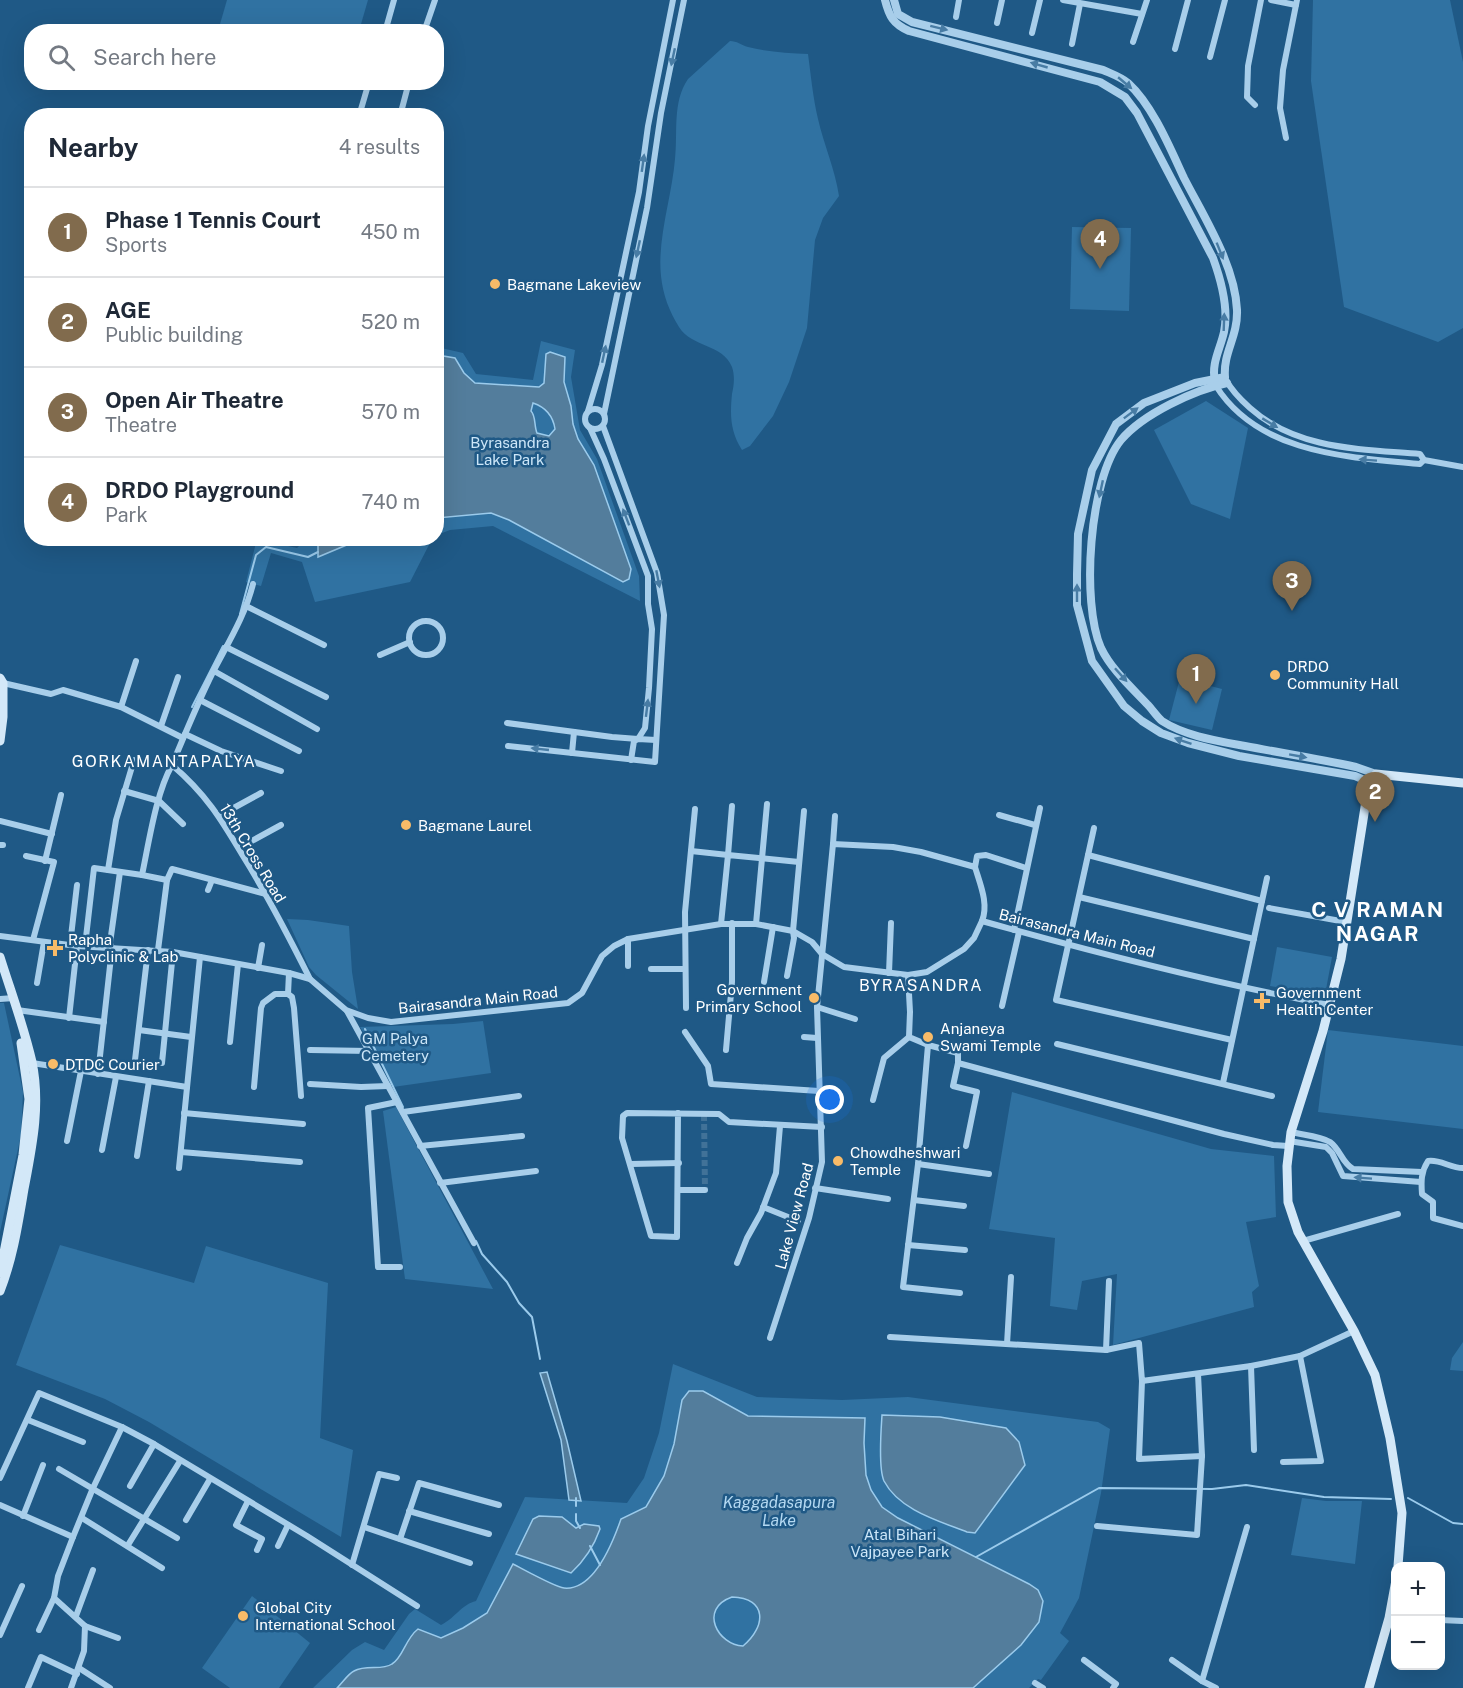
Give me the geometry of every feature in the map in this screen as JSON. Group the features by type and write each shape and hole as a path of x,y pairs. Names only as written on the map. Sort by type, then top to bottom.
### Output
{"main road":[{"path":"0,741 3,717 1,680"},
{"path":"1398,1562 1402,1513 1397,1473 1375,1375 1354,1331 1298,1232 1288,1202 1289,1140 1330,1005 1341,959 1369,782 1376,774 1463,783"},
{"path":"0,957 3,977 15,1004 32,1063 36,1098 34,1135 11,1262 0,1291"},
{"path":"0,1273 20,1175 29,1099 15,1004"},
{"path":"1369,1688 1391,1621"}],"street":[{"path":"387,24 394,0"},
{"path":"427,24 435,0"},
{"path":"631,760 634,741 645,729 649,688 652,629 648,604 648,576 604,459 584,420 602,365 637,201 648,126 673,0"},
{"path":"508,746 654,762 664,615 657,573 603,426 647,208 661,113 684,0"},
{"path":"885,0 891,18 896,24 909,31 1100,82 1125,97 1137,113 1213,258 1222,283 1225,311 1224,331 1215,356 1215,382 1237,410 1275,437 1322,452 1355,459 1420,464 1424,460"},
{"path":"894,0 898,14 912,22 1103,70 1128,83 1146,106 1167,144 1219,248 1232,282 1237,308 1236,332 1226,357 1226,380 1262,418 1283,430 1334,446 1420,454 1424,460 1463,466"},
{"path":"956,17 959,0"},
{"path":"997,23 1002,0"},
{"path":"1032,33 1040,0"},
{"path":"1063,0 1142,14"},
{"path":"1133,42 1148,0"},
{"path":"1175,49 1188,0"},
{"path":"1210,57 1225,0"},
{"path":"1255,105 1247,98 1248,66 1261,0"},
{"path":"1271,0 1297,2 1281,89 1280,108 1286,138"},
{"path":"1072,44 1080,4"},
{"path":"361,108 367,90"},
{"path":"402,108 407,90"},
{"path":"1226,380 1195,383 1155,398 1116,424 1092,470 1078,534 1077,605 1092,661 1124,706 1161,734 1239,756 1355,776 1369,782"},
{"path":"1215,382 1145,418 1120,442 1102,480 1091,530 1092,607 1101,647 1111,665 1162,720 1189,733 1356,767 1376,774"},
{"path":"588,411 595,408 604,414"},
{"path":"590,428 603,426"},
{"path":"1386,451 1386,461"},
{"path":"142,875 159,801 168,773 200,699 246,606 253,584"},
{"path":"246,606 324,645"},
{"path":"419,622 432,622 441,631 441,644 433,653 420,654 413,649 410,642 410,632 419,622"},
{"path":"380,655 410,642"},
{"path":"226,647 326,697"},
{"path":"122,707 136,661"},
{"path":"214,671 317,729"},
{"path":"161,726 178,676"},
{"path":"1,680 51,694 63,690 122,707 184,736 281,771"},
{"path":"200,699 299,752"},
{"path":"507,723 656,740"},
{"path":"572,753 574,732"},
{"path":"1239,756 1241,745"},
{"path":"108,870 116,820 134,760"},
{"name":"13th Cross Road","path":"172,765 194,783 219,816 266,894 310,979"},
{"path":"124,791 159,801 183,824"},
{"path":"219,816 261,794"},
{"path":"45,861 61,795"},
{"path":"756,924 767,804"},
{"path":"721,924 732,806"},
{"path":"1002,1006 1017,931 1026,868 1040,808"},
{"path":"686,1008 685,929 695,809"},
{"path":"787,976 794,938 804,811"},
{"path":"999,815 1035,825"},
{"path":"822,954 835,816"},
{"path":"0,821 52,834"},
{"path":"238,848 281,825"},
{"path":"1094,828 1056,1000 1232,1040"},
{"path":"833,844 893,847 975,867"},
{"path":"691,851 799,862"},
{"path":"982,921 984,898 975,867 978,856 986,855 1026,868"},
{"path":"1088,855 1262,901"},
{"path":"26,856 54,862 33,940"},
{"path":"69,1018 77,946 94,868 167,880"},
{"path":"158,950 167,880 172,869 266,894"},
{"path":"98,1074 112,948 110,943 120,872"},
{"path":"1223,1083 1267,878"},
{"path":"208,890 212,880"},
{"path":"77,885 77,946"},
{"path":"1079,897 1254,939"},
{"path":"1269,908 1346,922"},
{"name":"Bairasandra Main Road","path":"0,936 77,946 158,950 289,973 310,979 346,1010 368,1018 391,1022 568,1003 582,993 602,956 614,946 628,939 685,929 732,923 756,924 793,931 812,942 822,954 844,967 908,975 927,972 964,950 974,938 982,921 1244,988 1330,1005"},
{"path":"726,1050 732,982 732,923"},
{"path":"889,973 891,923"},
{"path":"764,982 772,927"},
{"path":"628,939 628,966"},
{"path":"37,983 44,942"},
{"path":"258,968 262,945"},
{"path":"135,1060 148,950"},
{"path":"162,1063 173,952"},
{"name":"Lake View Road","path":"770,1338 809,1218 822,1162 817,1007 822,954"},
{"path":"179,1168 200,957"},
{"path":"230,1042 238,964"},
{"path":"651,969 685,969"},
{"path":"288,994 289,973"},
{"path":"873,1100 884,1059 909,1037 908,975"},
{"path":"254,1087 261,1008 263,1003 274,994 288,994 292,997 294,1008 301,1096"},
{"path":"0,999 69,1018 104,1022"},
{"path":"817,1007 855,1019"},
{"path":"346,1010 474,1243"},
{"path":"139,1030 191,1037"},
{"path":"685,1032 708,1066 711,1084 819,1091"},
{"path":"804,1036 817,1038"},
{"path":"909,1037 958,1053 953,1086 977,1092 966,1146"},
{"path":"1057,1044 1272,1096"},
{"path":"928,1045 918,1164 903,1287 960,1293"},
{"path":"310,1050 369,1051"},
{"path":"32,1063 186,1087"},
{"path":"958,1063 1273,1145 1289,1140 1319,1138 1331,1143 1347,1166 1353,1168 1422,1172"},
{"path":"67,1141 81,1071"},
{"path":"102,1150 116,1077"},
{"path":"137,1156 149,1081"},
{"path":"310,1084 388,1086"},
{"path":"403,1112 519,1096"},
{"path":"397,1102 368,1108 378,1267 400,1267"},
{"path":"184,1113 303,1124"},
{"path":"687,1113 679,1163 677,1237 651,1236 622,1138 622,1116 627,1113 687,1113 719,1114 729,1122 822,1127"},
{"path":"687,1113 692,1122"},
{"path":"737,1263 776,1173 780,1126"},
{"path":"420,1146 522,1136"},
{"path":"1289,1140 1326,1147 1332,1153 1343,1176 1421,1182"},
{"path":"181,1152 300,1162"},
{"path":"1463,1168 1453,1168 1436,1160 1428,1161 1422,1172 1421,1182 1422,1194 1433,1202 1433,1218 1463,1226"},
{"path":"631,1164 679,1163"},
{"path":"918,1164 989,1174"},
{"path":"440,1183 536,1171"},
{"path":"815,1188 888,1199"},
{"path":"678,1190 705,1190"},
{"path":"914,1200 964,1206"},
{"path":"763,1207 798,1221"},
{"path":"1303,1241 1398,1214"},
{"path":"908,1245 965,1250"},
{"path":"1007,1344 1011,1277"},
{"path":"1106,1350 1109,1281"},
{"path":"1142,1381 1251,1366 1300,1356 1354,1331"},
{"path":"890,1337 1106,1350 1139,1343 1142,1381 1139,1459 1202,1456"},
{"path":"1283,1462 1321,1461 1300,1356"},
{"path":"1251,1366 1254,1450"},
{"path":"1097,1526 1197,1535 1202,1456 1198,1374"},
{"path":"0,1478 39,1394 122,1427 154,1444 417,1606"},
{"path":"28,1420 83,1442"},
{"path":"39,1630 54,1598 58,1576 93,1488 122,1427"},
{"path":"130,1486 154,1444"},
{"path":"128,1545 180,1461"},
{"path":"23,1516 43,1465"},
{"path":"59,1469 177,1538"},
{"path":"352,1565 380,1474 397,1478"},
{"path":"186,1520 210,1479"},
{"path":"400,1539 419,1483 499,1505"},
{"path":"248,1501 236,1525 262,1539 256,1550"},
{"path":"0,1505 73,1538"},
{"path":"409,1510 489,1534"},
{"path":"82,1518 162,1568"},
{"path":"278,1546 288,1525"},
{"path":"364,1527 470,1563"},
{"path":"1202,1682 1246,1527"},
{"path":"76,1616 93,1570"},
{"path":"0,1635 22,1587"},
{"path":"54,1598 85,1626 118,1638"},
{"path":"1445,1620 1463,1621"},
{"path":"71,1688 84,1651 85,1626"},
{"path":"28,1688 41,1657 78,1671 110,1688"},
{"path":"1084,1659 1116,1684 1113,1688"},
{"path":"1172,1660 1202,1682 1216,1688"},
{"path":"1035,1683 1043,1688"}],"green space":[{"path":"227,0 368,0 361,24 220,24"},
{"path":"1313,0 1450,0 1463,62 1463,328 1438,342 1344,307 1311,81"},
{"path":"730,41 763,50 808,54 816,111 839,196 823,218 815,240 807,328 789,382 773,416 750,446 742,450 735,436 731,416 734,380 732,367 722,354 684,334 679,327 665,296 660,262 676,149 678,108 683,88 688,79"},
{"path":"1072,227 1131,228 1129,311 1070,309"},
{"name":"Byrasandra Lake Park","path":"541,341 575,350 571,377 580,430 597,459 639,576 640,601 493,526 444,532 444,349 463,353 476,374 533,380"},
{"path":"1206,401 1248,428 1230,519 1191,504 1154,430"},
{"path":"255,546 297,548 299,546 428,546 410,582 315,602 302,562 271,553 261,586 246,582"},
{"path":"1180,678 1222,689 1212,730 1169,720"},
{"path":"287,919 349,926 352,972 358,1009 309,967"},
{"path":"1277,947 1332,957 1325,995 1270,986"},
{"path":"0,1003 4,1003 23,1092 21,1135 0,1232"},
{"name":"GM Palya Cemetery","path":"483,1021 491,1073 393,1087 386,1070 360,1027 453,1024"},
{"path":"1328,1030 1463,1046 1463,1129 1318,1112"},
{"path":"1012,1092 1211,1149 1274,1156 1276,1217 1246,1222 1259,1286 1252,1292 1254,1307 1113,1345 1117,1274 1082,1281 1077,1310 1050,1306 1055,1238 989,1229"},
{"path":"396,1107 493,1289 405,1279 383,1111"},
{"path":"60,1245 194,1283 206,1246 328,1283 320,1438 353,1450 341,1537 149,1422 105,1399 16,1365"},
{"path":"1463,1342 1463,1371 1450,1370 1452,1358"},
{"name":"Kaggadasapura Lake","path":"673,1364 757,1397 842,1400 908,1397 1098,1422 1110,1429 1101,1493 1079,1598 1060,1633 1069,1641 1041,1680 1038,1679 1029,1688 313,1688 352,1650 365,1642 384,1650 415,1609 441,1625 466,1605 476,1601 525,1497 627,1503 644,1478 659,1433"},
{"path":"1302,1498 1362,1501 1355,1564 1291,1555"},
{"path":"252,1596 310,1643 279,1688 230,1688 202,1668"}],"water":[{"name":"Byrasandra Lake Park","path":"550,352 565,357 564,382 571,406 573,424 578,439 594,465 631,569 629,579 623,582 509,520 491,513 444,517 444,356 455,358 464,373 475,383 539,387 544,383 546,354","holes":["533,403 545,410 555,429 549,436 537,433 531,411"]},
{"path":"318,546 344,546 318,557"},
{"path":"547,1372 581,1501 569,1500 561,1440 540,1373"},
{"name":"Kaggadasapura Lake","path":"689,1391 703,1391 748,1416 865,1418 866,1475 871,1490 882,1507 898,1518 1038,1590 1043,1601 1039,1622 1021,1645 973,1688 337,1688 354,1671 392,1664 418,1629 441,1638 487,1613 513,1564 560,1587 575,1587 584,1582 601,1563 621,1519 646,1507 664,1476 674,1444 682,1400","holes":["732,1597 752,1602 760,1615 756,1630 743,1646 726,1640 715,1626 714,1618 716,1610 722,1603"]},
{"path":"882,1415 940,1417 1006,1428 1019,1442 1025,1465 975,1533 967,1532 932,1519 909,1507 891,1491 884,1481 881,1467"},
{"path":"539,1516 562,1517 576,1528 584,1524 599,1526 600,1529 592,1547 571,1573 516,1554 533,1519"}],"waterway":[{"path":"240,614 256,555 266,547 308,557 318,552"},
{"path":"192,707 223,646"},
{"path":"365,1029 403,1107"},
{"path":"476,1241 482,1254 507,1282 519,1303 532,1317 540,1359"},
{"path":"976,1557 1099,1488 1212,1489 1246,1485 1324,1497 1391,1499"},
{"path":"576,1498 576,1506"},
{"path":"1408,1498 1453,1523 1463,1524"},
{"path":"576,1514 576,1521 580,1528"},
{"path":"590,1546 600,1565"}],"tunnel":[{"path":"704,1115 705,1190"}],"place":[{"name":"DRDO Playground","path":"1100,269"},
{"name":"Bagmane Lakeview","path":"495,284"},
{"name":"Open Air Theatre","path":"1292,611"},
{"name":"DRDO Community Hall","path":"1275,675"},
{"name":"Phase 1 Tennis Court","path":"1196,704"},
{"name":"AGE","path":"1375,822"},
{"name":"Bagmane Laurel","path":"406,825"},
{"name":"Rapha Polyclinic & Lab","path":"55,948"},
{"name":"Government Primary School","path":"814,998"},
{"name":"Government Health Center","path":"1262,1001"},
{"name":"Anjaneya Swami Temple","path":"928,1037"},
{"name":"DTDC Courier","path":"53,1064"},
{"name":"Chowdheshwari Temple","path":"838,1161"},
{"name":"Global City International School","path":"243,1616"}],"district":[{"name":"GORKAMANTAPALYA","path":"164,761"},
{"name":"C V RAMAN NAGAR","path":"1378,921"},
{"name":"BYRASANDRA","path":"921,985"}],"park label":[{"name":"Atal Bihari Vajpayee Park","path":"900,1542"}]}
